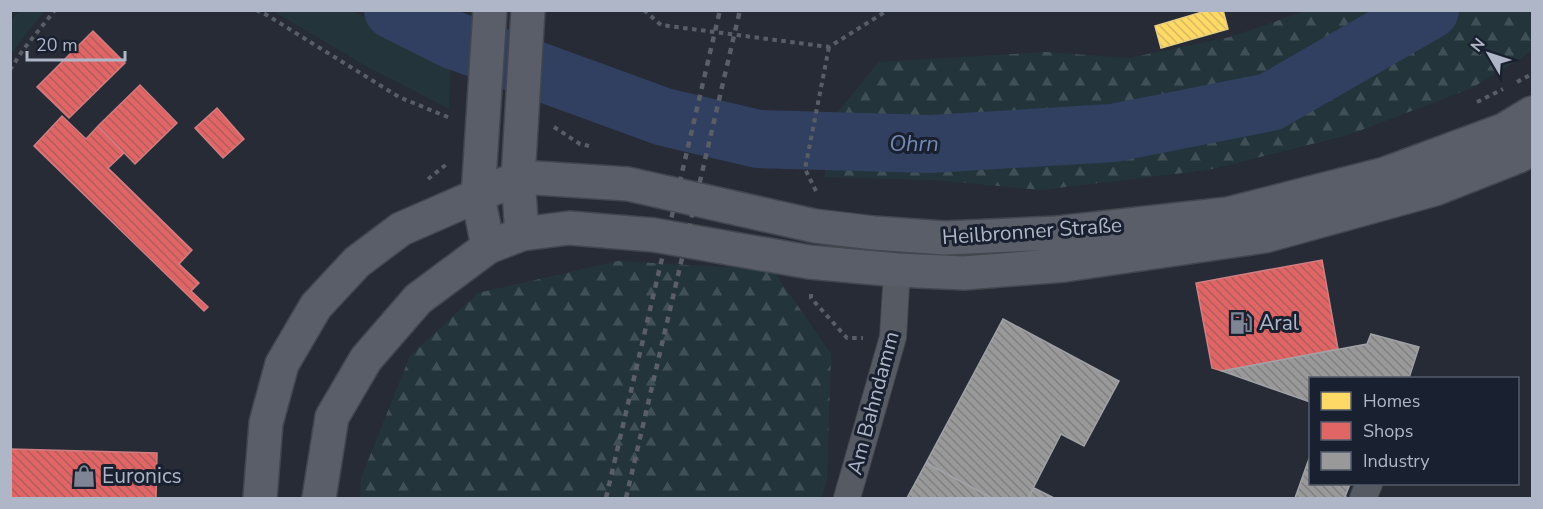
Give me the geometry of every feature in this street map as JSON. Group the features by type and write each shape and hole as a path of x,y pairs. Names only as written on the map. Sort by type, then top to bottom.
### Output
{"main road":[{"path":"488,248 478,196 490,10"},
{"path":"522,234 518,178 527,12"},
{"name":"Heilbronner Straße","path":"260,498 266,423 282,364 316,306 357,261 401,230 518,178 628,184 815,226 945,238 1057,233 1239,211 1385,174 1504,130 1533,113"},
{"name":"Heilbronner Straße","path":"319,498 332,417 366,359 418,299 488,248 522,234 568,228 654,235 809,262 897,270 964,273 1065,265 1265,236 1435,189 1519,156 1533,148"}],"street":[{"name":"Am Bahndamm","path":"848,498 893,337 897,270"}],"path":[{"path":"10,70 55,10"},
{"path":"256,10 399,97 448,118 482,117"},
{"path":"644,10 661,25 829,47 888,10"},
{"path":"805,169 829,47"},
{"path":"1471,105 1533,74"},
{"path":"521,117 544,120 580,144 592,147"},
{"path":"808,193 818,195"}],"green space":[{"path":"1309,10 1532,11 1532,51 1472,88 1348,135 1208,170 1041,190 933,180 825,177 826,126 879,62 1046,52 1129,58 1230,37"},
{"path":"19,11 44,11 11,54 11,20"},
{"path":"273,11 351,11 451,52 449,109 364,65"},
{"path":"429,11 455,11 458,23"},
{"path":"618,261 773,270 831,354 827,480 822,498 360,498 361,478 410,356 478,293"}],"building: Homes":[{"path":"1209,10 1223,10 1228,29 1161,48 1155,26"}],"building: Shops":[{"path":"93,31 125,63 69,118 37,87"},
{"path":"140,85 177,123 135,164 98,126"},
{"path":"217,108 244,139 223,158 195,128"},
{"path":"62,116 86,139 98,126 124,153 108,168 192,250 179,264 199,283 191,291 208,307 204,311 34,146"},
{"path":"1322,260 1338,349 1222,371 1212,368 1196,283"},
{"name":"Euronics","path":"10,449 157,453 156,498 10,498"}],"building: Industry":[{"path":"1003,319 1119,381 1084,446 1061,434 1028,498 992,498 926,463"},
{"path":"1371,334 1419,347 1409,377 1309,377 1309,402 1222,371 1367,344"},
{"path":"1309,459 1309,485 1350,485 1345,497 1349,498 1295,498"},
{"path":"926,463 992,498 907,498"},
{"path":"1034,488 1054,498 1028,498"}],"waterway":[{"name":"Ohrn","path":"393,10 453,40 664,117 758,139 930,144 1113,133 1270,102 1430,10"}],"railway":[{"path":"606,498 720,10"},
{"path":"626,498 740,10"}],"place":[{"name":"Aral","path":"1241,323"},
{"name":"Euronics","path":"84,476"}]}
